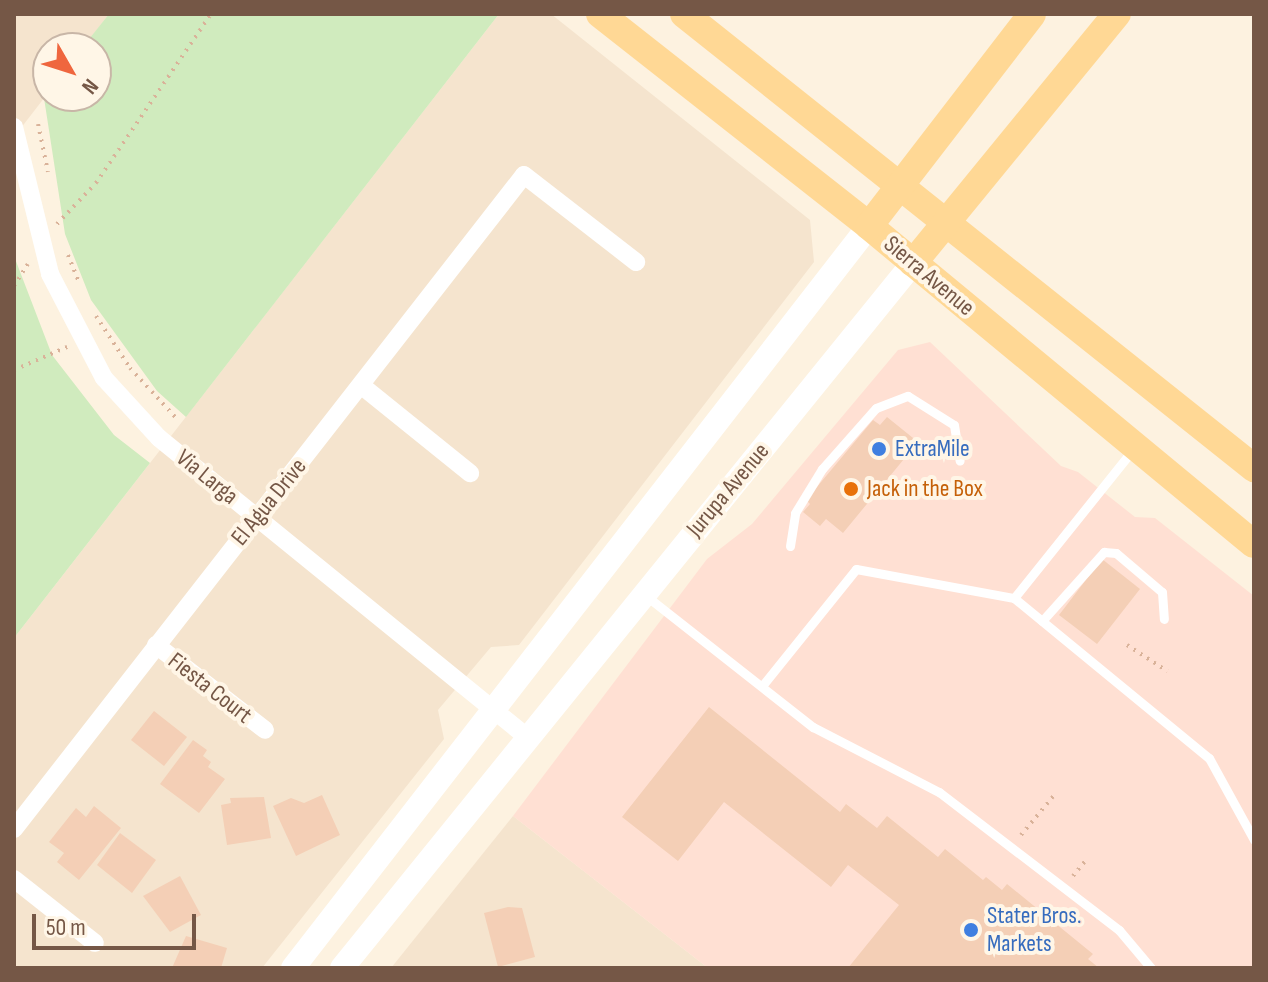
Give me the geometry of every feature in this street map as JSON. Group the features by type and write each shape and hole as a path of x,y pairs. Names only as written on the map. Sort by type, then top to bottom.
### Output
{"main road":[{"name":"Sierra Avenue","path":"600,14 869,226 1254,544"},
{"name":"Sierra Avenue","path":"684,14 1254,468"},
{"name":"Jurupa Avenue","path":"293,968 497,711 1032,14"},
{"name":"Jurupa Avenue","path":"342,968 642,593 1117,14"}],"street":[{"name":"Via Larga","path":"14,127 58,295 81,340 134,414 526,736"},
{"name":"El Agua Drive","path":"14,829 524,175 636,262"},
{"path":"362,386 470,473"},
{"name":"Fiesta Court","path":"156,645 265,730"},
{"path":"14,879 95,943"}],"lane":[{"path":"790,546 795,513 822,469 876,408 908,396 920,403 954,425 960,461"},
{"path":"1014,598 1135,446"},
{"path":"1042,621 1104,552 1116,553 1162,592 1164,619"},
{"path":"762,686 856,569 1014,598 1209,758 1254,840"},
{"path":"642,593 813,727 939,792 1119,930 1151,968"}],"path":[{"path":"14,286 42,243 96,183 211,14"},
{"path":"38,124 49,180"},
{"path":"55,209 60,236"},
{"path":"65,248 79,284"},
{"path":"91,308 130,368 178,420"},
{"path":"14,370 81,340"},
{"path":"1127,645 1167,671"},
{"path":"1011,848 1056,793"}],"shaded area":[{"path":"14,14 109,14 95,32 32,32 33,112 14,137"},
{"path":"499,14 551,14 810,220 814,262 519,645 491,647 438,710 444,739 262,968 14,968 14,638"},
{"path":"930,342 1061,466 1078,472 1135,517 1155,518 1254,596 1254,968 708,968 513,816 707,559 752,524 898,350"},
{"path":"513,816 708,968 391,968"}],"green space":[{"path":"109,14 499,14 186,417 157,391 91,300 65,234 46,112 112,112 112,32 95,32"},
{"path":"14,256 52,355 114,435 150,463 14,638"}],"building":[{"path":"887,417 918,442 843,533 826,519 820,526 803,512 810,504 806,500 873,420 880,425"},
{"path":"1102,559 1140,589 1097,644 1059,615"},
{"path":"709,707 840,812 846,804 877,828 887,816 938,857 945,849 983,880 986,877 1002,890 1007,884 1093,954 1088,959 1099,968 848,968 899,905 848,865 831,887 724,802 678,861 622,817"},
{"path":"154,711 187,737 164,766 131,740"},
{"path":"193,740 207,750 203,756 211,762 208,767 225,779 199,813 160,784"},
{"path":"322,795 340,835 296,856 273,806 291,798 304,803"},
{"path":"264,797 271,838 227,845 221,805 231,803 230,798"},
{"path":"94,806 121,828 79,880 57,862 64,853 49,842 76,808 86,817"},
{"path":"120,833 156,860 132,893 97,865"},
{"path":"180,876 201,915 170,932 143,896"},
{"path":"508,907 522,908 535,957 498,967 484,913"},
{"path":"186,936 227,948 221,968 172,968"}],"place":[{"name":"ExtraMile","path":"879,449"},
{"name":"Jack in the Box","path":"851,489"},
{"name":"Stater Bros. Markets","path":"971,930"}]}
